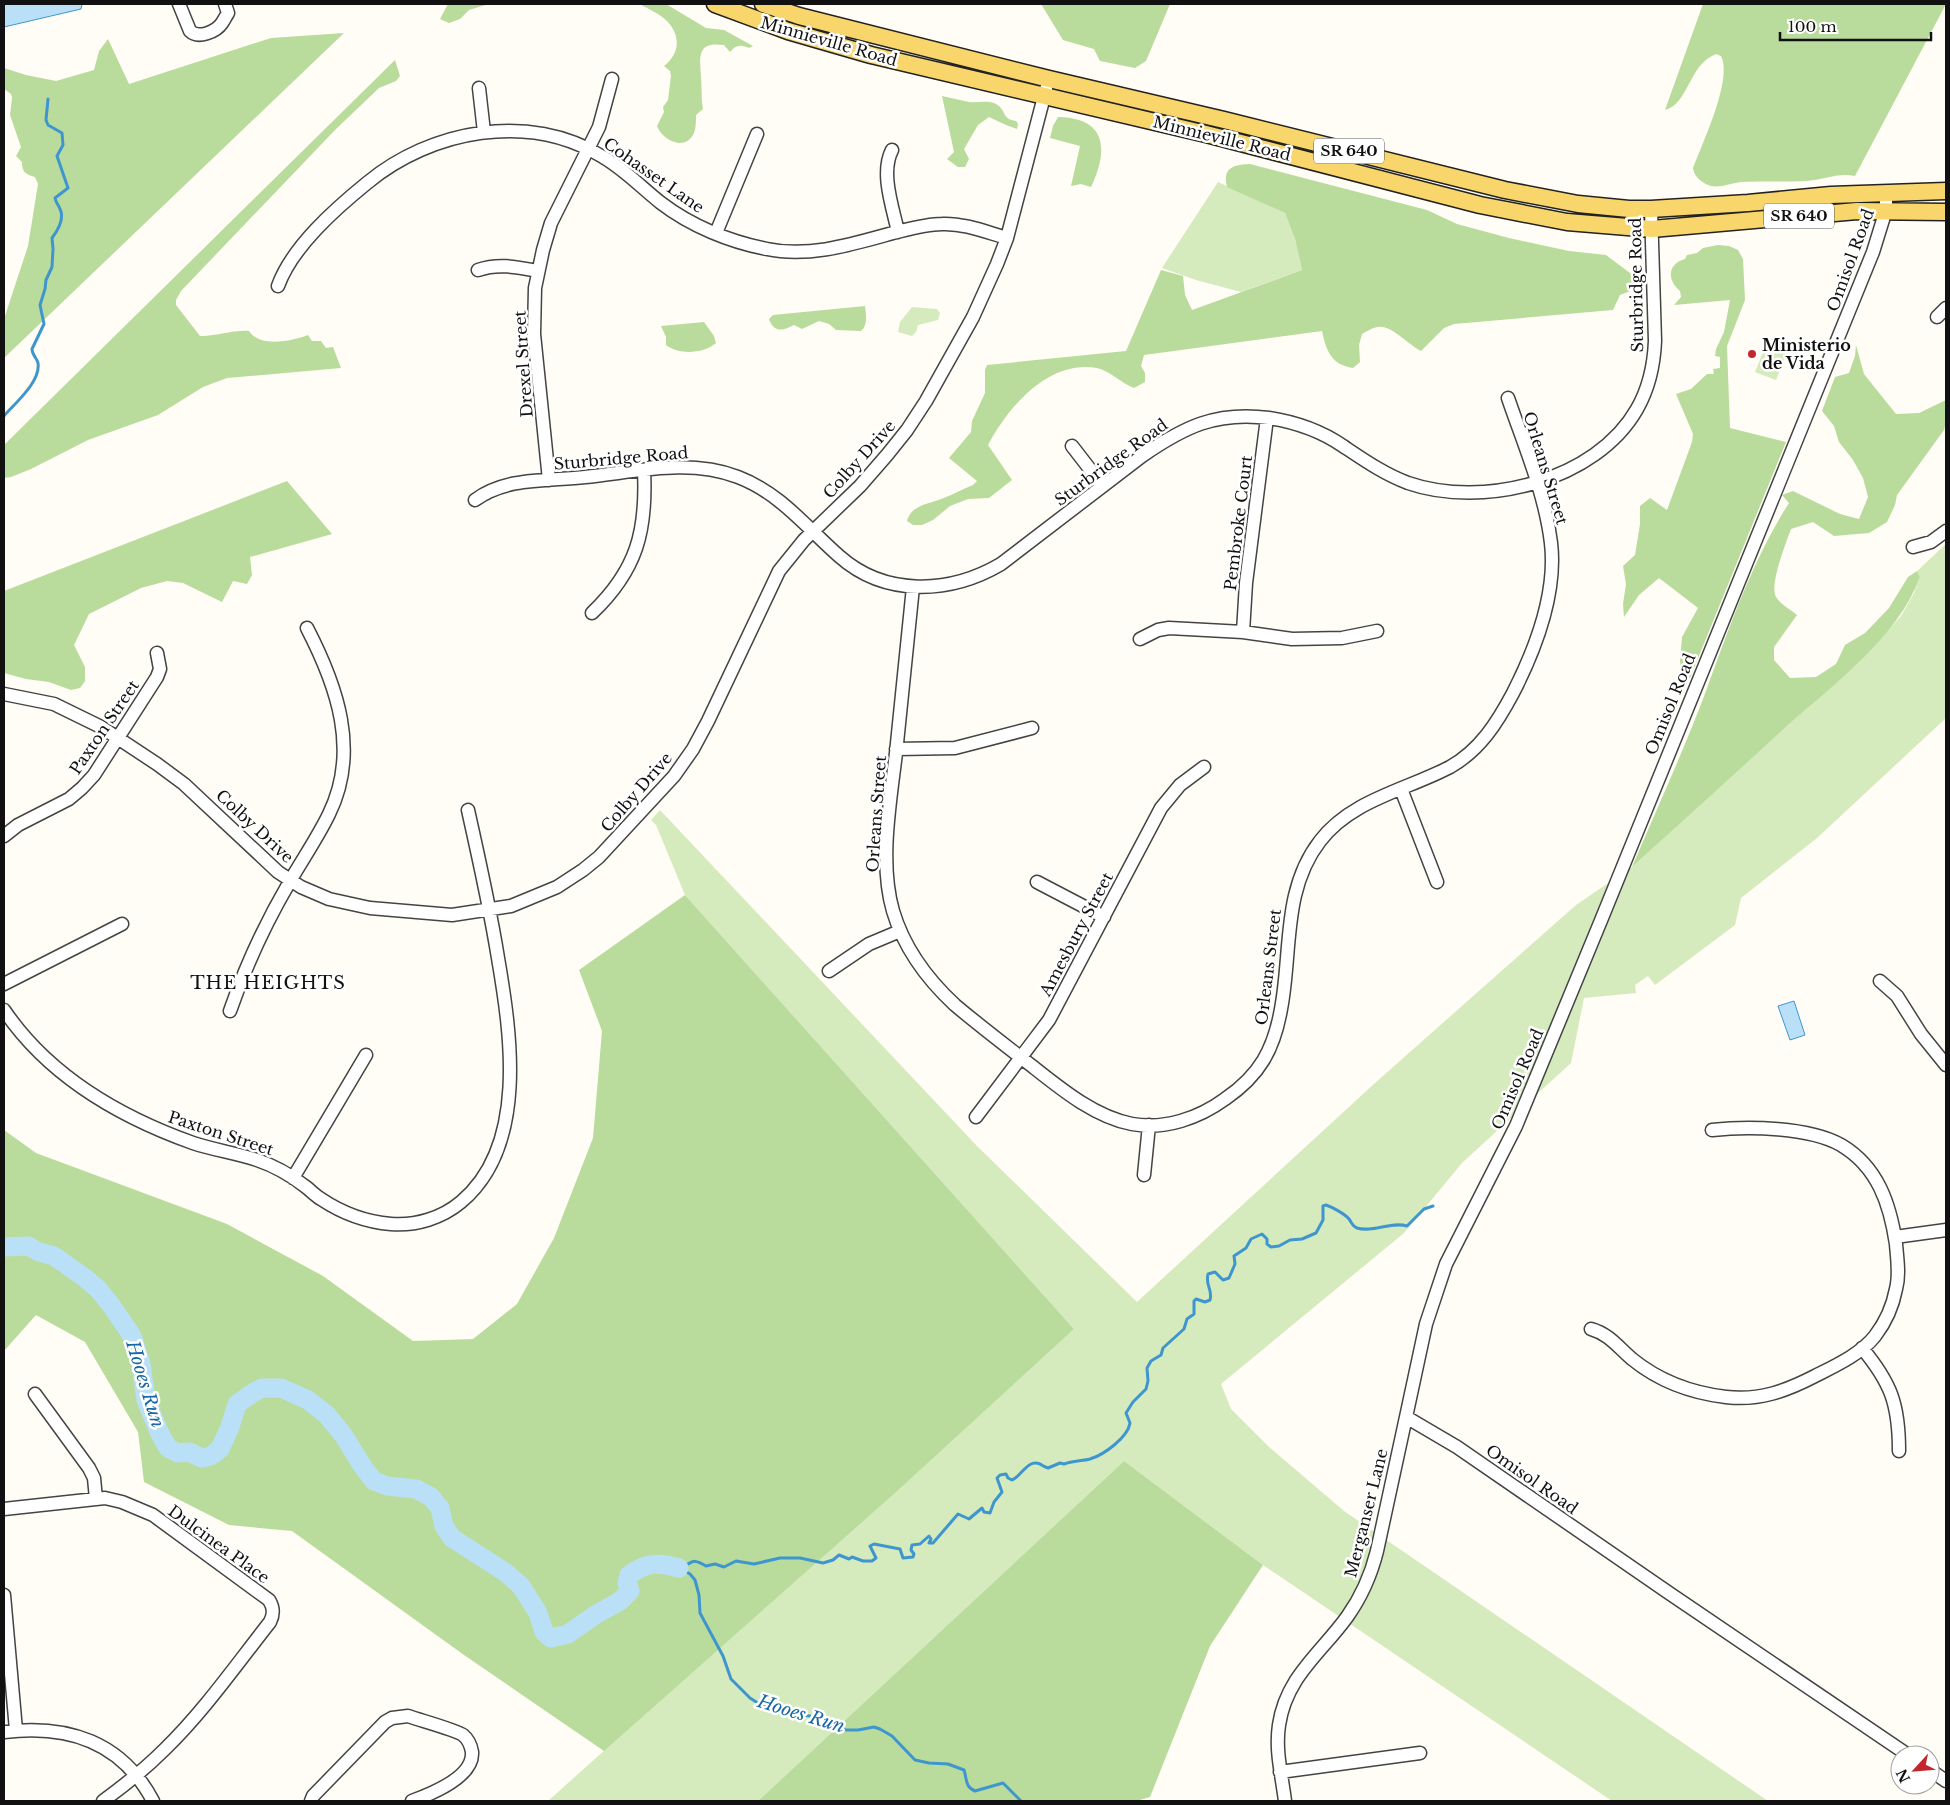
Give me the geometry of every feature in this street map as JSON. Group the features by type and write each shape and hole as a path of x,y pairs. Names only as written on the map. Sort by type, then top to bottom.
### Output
{"main road":[{"name":"Minnieville Road","path":"715,4 788,31 871,55 1251,126 1505,190 1601,207 1651,209 1886,192 1946,191"},
{"name":"Minnieville Road","path":"763,4 1209,134 1524,215 1567,222 1652,228 1886,210 1946,212"}],"street":[{"path":"180,4 190,31 193,34 199,35 221,25 228,13 224,4"},
{"name":"Drexel Street","path":"549,480 534,334 533,312 538,271 551,223 589,149 603,116 612,79"},
{"name":"Colby Drive","path":"4,694 54,704 83,717 118,738 184,784 265,860 290,880 329,900 370,908 452,915 512,906 541,895 583,870 613,843 685,762 708,722 779,571 813,531 876,468 926,401 973,317 1007,238 1047,87"},
{"path":"479,88 484,132"},
{"name":"Cohasset Lane","path":"278,286 285,269 297,252 342,205 374,176 431,145 484,132 540,133 570,141 589,149 612,163 671,210 694,224 766,249 798,252 848,245 933,224 950,224 974,228 1007,238"},
{"path":"716,233 756,134"},
{"path":"892,150 887,165 887,175 898,232"},
{"name":"Omisol Road","path":"1886,192 1886,210 1873,252 1767,508 1574,987 1516,1126 1446,1264 1426,1324 1406,1416 1457,1447 1893,1745"},
{"name":"Sturbridge Road","path":"475,500 485,493 506,485 685,467 717,471 737,477 771,494 799,516 840,557 862,572 892,584 913,587 940,587 958,583 988,572 1001,564 1149,451 1185,430 1208,420 1267,418 1301,426 1324,435 1394,478 1425,488 1466,492 1500,490 1537,482 1568,470 1604,447 1627,424 1637,410 1646,390 1654,356 1651,209"},
{"path":"478,270 486,267 501,266 538,271"},
{"path":"1937,317 1946,308"},
{"name":"Orleans Street","path":"913,587 890,808 886,871 893,910 900,931 913,956 941,992 1055,1084 1103,1114 1133,1124 1149,1125 1181,1121 1217,1105 1236,1092 1260,1067 1276,1037 1286,975 1291,910 1301,875 1312,853 1331,828 1357,809 1450,766 1478,745 1500,718 1517,684 1540,626 1551,583 1551,543 1537,482 1508,398"},
{"name":"Pembroke Court","path":"1243,632 1246,583 1267,418"},
{"path":"1072,446 1103,486"},
{"path":"592,613 616,588 633,558 644,516 644,470"},
{"path":"1913,547 1931,542 1946,531"},
{"path":"230,1010 254,947 290,880 330,813 340,782 343,762 342,721 337,697 319,650 307,628"},
{"path":"1140,639 1158,630 1169,628 1243,632 1284,638 1318,640 1342,638 1377,631"},
{"name":"Paxton Street","path":"4,836 18,825 61,803 82,788 94,775 157,677 160,669 157,653"},
{"path":"896,749 956,748 1032,728"},
{"name":"Amesbury Street","path":"976,1118 1049,1020 1161,808 1180,785 1204,767"},
{"path":"1401,789 1437,882"},
{"name":"Paxton Street","path":"4,1010 18,1030 42,1056 61,1072 99,1098 157,1128 194,1143 259,1161 293,1178 334,1208 362,1218 394,1224 413,1224 440,1216 457,1206 480,1184 493,1162 507,1107 511,1065 507,1010 490,910 468,810"},
{"path":"1038,882 1104,917"},
{"path":"4,984 122,924"},
{"path":"829,971 869,944 900,931"},
{"path":"1880,981 1897,996 1932,1050 1946,1065"},
{"path":"293,1178 366,1055"},
{"path":"1144,1174 1149,1125"},
{"path":"1590,1329 1611,1338 1632,1359 1663,1380 1701,1392 1746,1398 1775,1394 1792,1388 1835,1366 1874,1338 1884,1322 1898,1278 1895,1237 1889,1207 1878,1183 1863,1162 1840,1145 1807,1133 1750,1128 1712,1130"},
{"path":"1895,1237 1946,1230"},
{"path":"1862,1348 1878,1367 1893,1397 1899,1427 1899,1450"},
{"path":"35,1394 89,1468 96,1489 96,1500"},
{"name":"Merganser Lane","path":"1284,1801 1278,1756 1278,1738 1283,1706 1298,1676 1346,1618 1363,1592 1377,1551 1406,1416"},
{"name":"Dulcinea Place","path":"4,1509 105,1498 122,1502 153,1515 269,1600 273,1611 270,1622 198,1713 165,1749 137,1775 103,1801"},
{"path":"4,1601 10,1731 52,1730 86,1739 116,1756 137,1775 153,1801"},
{"path":"311,1801 313,1796 385,1722 400,1716 408,1716 461,1734 472,1749 470,1764 459,1776 432,1794 412,1801"},
{"path":"1280,1772 1420,1753"}],"green space":[{"path":"448,4 489,4 469,10 460,19 449,23 440,19"},
{"path":"640,4 666,4 706,28 724,30 753,46 749,48 738,46 730,52 724,45 715,44 704,48 700,57 703,109 696,115 693,135 684,142 679,143 668,139 663,136 657,126 664,112 663,107 668,100 671,76 670,71 664,66 676,50 675,33 664,18"},
{"path":"1041,4 1170,4 1146,61 1135,68 1100,61 1094,49 1063,40"},
{"path":"1703,4 1946,4 1855,176 1837,176 1806,181 1741,182 1711,186 1699,179 1693,168 1720,95 1724,66 1721,56 1716,54 1707,59 1694,75 1679,100 1665,110"},
{"path":"344,33 4,358 4,319 28,246 38,184 35,177 25,172 22,162 16,156 21,147 10,115 11,94 4,89 4,68 56,81 94,70 99,51 108,39 129,84 271,38"},
{"path":"395,60 400,76 396,81 379,88 335,130 181,291 176,300 176,305 200,336 249,331 261,340 277,342 308,335 312,341 321,341 326,348 333,347 341,368 227,378 203,387 158,415 88,440 31,469 4,478 4,445"},
{"path":"942,96 969,102 996,104 1008,118 1016,121 1018,124 1017,129 989,117 978,125 964,149 969,159 965,167 958,167 947,159 954,152"},
{"path":"1058,117 1087,123 1095,130 1100,139 1100,161 1091,187 1081,184 1071,186 1080,146 1050,138"},
{"path":"1250,164 1427,210 1457,224 1509,238 1569,251 1606,255 1634,276 1637,283 1633,290 1620,295 1613,310 1454,324 1444,328 1421,351 1387,328 1374,328 1362,334 1359,345 1360,362 1353,368 1339,364 1331,356 1325,344 1322,331 1144,355 1141,366 1145,373 1145,382 1134,388 1097,368 1079,367 1063,371 1047,378 1032,389 996,430 988,445 1012,480 989,498 968,499 950,506 933,520 922,525 913,525 907,521 916,508 953,494 973,485 977,481 949,458 971,432 972,421 985,393 985,370 987,365 1126,351 1161,270 1183,276 1185,295 1192,310 1302,270 1295,239 1285,213 1227,187 1226,175 1231,168"},
{"path":"1218,182 1285,213 1295,239 1302,270 1241,292 1196,280 1162,268"},
{"path":"1718,245 1729,246 1738,250 1743,259 1745,300 1727,346 1730,428 1786,442 1690,678 1682,675 1680,661 1682,637 1698,608 1659,578 1639,595 1624,617 1623,604 1626,584 1623,566 1635,555 1640,524 1640,506 1650,498 1667,510 1692,442 1693,434 1676,394 1691,389 1707,374 1714,374 1713,369 1720,368 1720,357 1715,356 1716,349 1724,332 1730,300 1674,305 1681,297 1680,291 1671,277 1672,268 1679,261 1685,259 1687,255 1697,253 1703,248"},
{"path":"865,306 866,323 861,331 836,330 829,324 819,321 802,329 794,325 786,329 776,329 769,319 773,315"},
{"path":"912,307 937,309 940,313 938,320 918,325 916,332 912,336 898,332 900,322"},
{"path":"704,322 714,336 716,343 711,347 698,351 684,352 666,345 666,337 661,326"},
{"path":"1766,345 1787,353 1776,380 1755,372"},
{"path":"1856,345 1864,374 1896,414 1919,413 1946,400 1944,430 1897,495 1895,505 1887,522 1869,533 1834,536 1813,522 1791,529 1776,574 1774,591 1780,602 1797,615 1774,647 1774,660 1790,678 1816,677 1836,664 1845,645 1865,633 1889,608 1908,577 1917,571 1920,577 1910,599 1897,620 1863,658 1632,867 1689,735 1743,594 1764,548 1789,503 1782,495 1793,491 1840,514 1859,519 1868,497 1863,478 1853,460 1839,442 1834,426 1822,411 1835,377 1849,373 1855,356"},
{"path":"287,481 332,534 250,557 252,575 247,584 233,581 222,602 183,583 167,581 141,588 89,614 74,645 85,667 85,681 80,688 71,690 49,682 26,679 4,673 4,591"},
{"path":"1946,544 1946,718 1817,838 1741,898 1735,925 1655,985 1648,976 1635,985 1636,993 1584,998 1571,1063 1462,1163 1404,1233 1221,1384 1231,1409 1269,1447 1344,1511 1768,1801 1612,1801 1263,1565 1124,1461 758,1801 548,1801 1074,1329 685,895 656,825 651,820 660,810 977,1146 1137,1302 1375,1083 1576,905 1632,867 1862,658 1901,616 1914,593 1920,577 1917,571"},
{"path":"685,895 1074,1329 896,1492 604,1751 464,1655 292,1531 229,1525 144,1482 138,1432 85,1342 36,1315 4,1351 4,1130 36,1153 227,1224 323,1276 413,1341 473,1339 517,1304 554,1238 593,1138 602,1031 579,970"},
{"path":"1124,1461 1263,1565 1210,1646 1150,1797 1136,1801 758,1801"}],"water":[{"path":"4,4 82,4 81,9 4,27"},
{"path":"1794,1001 1805,1035 1790,1040 1778,1006"}],"waterway":[{"path":"4,416 31,385 38,370 38,363 32,349 44,324 40,305 46,280 52,267 52,238 62,217 55,198 68,188 57,156 63,145 62,133 48,125 46,120 48,99"},
{"path":"679,1568 695,1561 706,1566 715,1564 724,1567 736,1561 754,1564 780,1558 800,1558 823,1563 833,1560 839,1555 849,1559 852,1557 863,1561 872,1561 876,1558 870,1546 874,1544 900,1549 903,1558 913,1557 912,1545 920,1544 929,1536 931,1539 929,1543 933,1543 958,1514 969,1519 982,1508 984,1512 990,1513 994,1502 1002,1492 997,1478 1000,1475 1006,1474 1012,1480 1028,1466 1035,1463 1048,1468 1060,1463 1064,1464 1090,1459 1108,1450 1120,1439 1125,1434 1130,1423 1126,1413 1133,1402 1146,1389 1148,1381 1147,1368 1151,1361 1161,1355 1163,1348 1184,1329 1187,1319 1194,1314 1194,1301 1196,1299 1205,1302 1210,1300 1211,1293 1207,1282 1208,1274 1215,1272 1223,1280 1229,1278 1235,1264 1234,1256 1246,1248 1251,1239 1262,1234 1267,1239 1267,1244 1271,1247 1279,1246 1290,1240 1302,1239 1316,1233 1323,1220 1323,1206 1326,1205 1345,1215 1355,1227 1363,1229 1395,1225 1407,1226 1424,1209 1433,1206"},
{"name":"Hooes Run","path":"4,1247 28,1246 39,1252 54,1256 98,1289 132,1336 141,1364 146,1400 168,1448 178,1453 189,1452 202,1458 211,1456 220,1449 230,1427 237,1404 262,1388 281,1388 308,1400 327,1415 344,1436 374,1481 387,1486 416,1489 431,1497 440,1508 444,1526 452,1538 505,1572 521,1586 538,1613 544,1632 551,1638 568,1634 595,1615 620,1601 630,1591 627,1583 629,1575 635,1571 653,1564 679,1568"},
{"name":"Hooes Run","path":"680,1568 690,1574 695,1580 699,1595 700,1613 723,1656 731,1679 750,1698 761,1705 786,1712 821,1718 846,1730 874,1727 880,1729 892,1736 915,1760 948,1764 964,1770 968,1785 975,1791 1003,1783 1021,1801"}],"place":[{"name":"Ministerio de Vida","path":"1752,354"}],"district":[{"name":"THE HEIGHTS","path":"268,983"}]}
